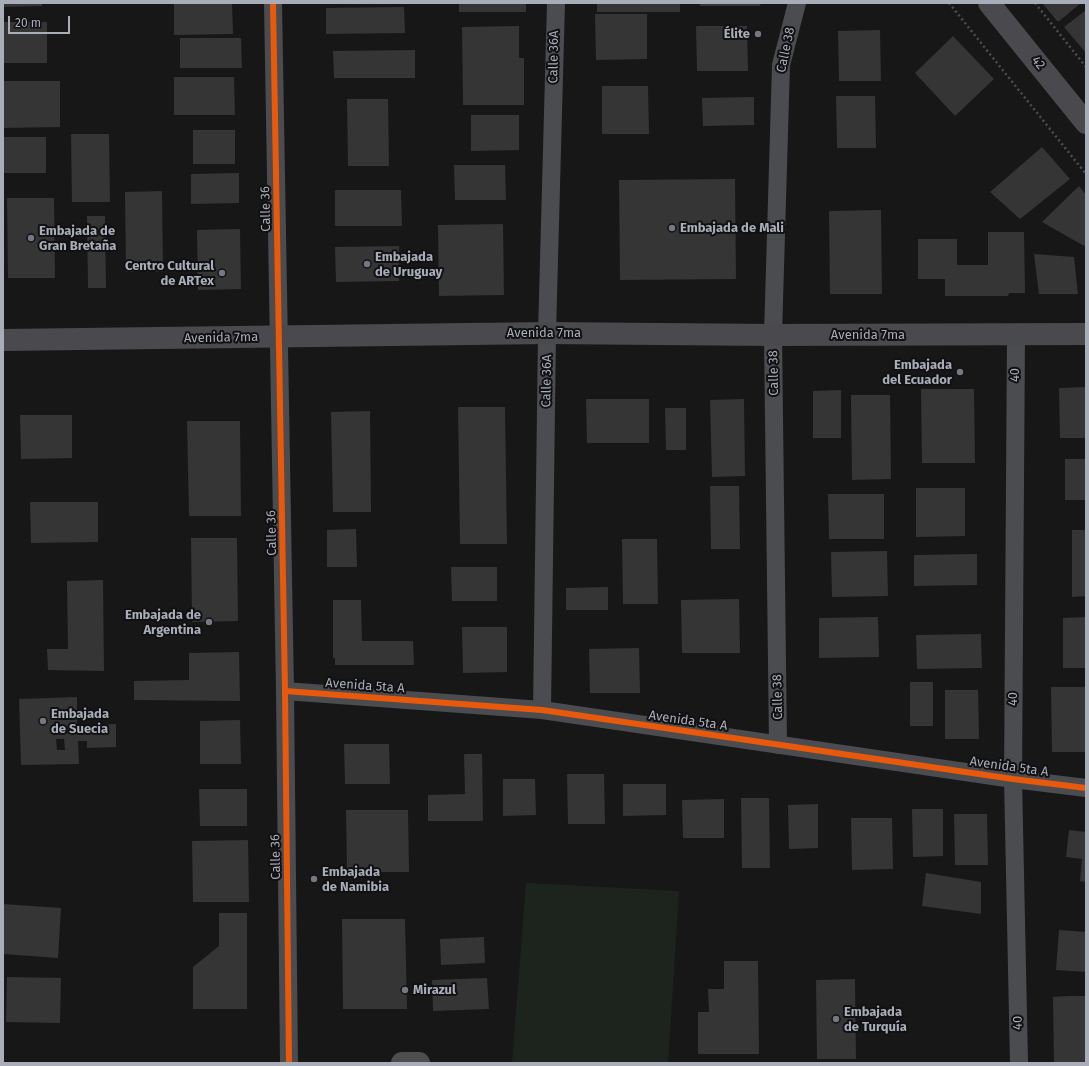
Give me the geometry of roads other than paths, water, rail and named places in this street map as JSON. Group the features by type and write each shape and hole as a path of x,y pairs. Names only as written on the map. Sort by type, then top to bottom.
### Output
{"highway":[{"path":"402,1063 419,1063"}],"main road":[{"name":"42","path":"989,3 1084,116"},
{"name":"Avenida 7ma","path":"3,340 547,333 774,335 1086,334"}],"street":[{"name":"Calle 36","path":"273,3 286,691 289,1063"},
{"name":"Calle 36A","path":"542,710 547,333 556,3"},
{"name":"Calle 38","path":"778,745 774,335 781,65 797,3"},
{"name":"40","path":"1016,334 1013,779 1019,1063"},
{"name":"Avenida 5ta A","path":"286,691 542,710 1013,779 1086,788"}],"place":[{"name":"Élite","path":"758,34"},
{"name":"Embajada de Mali","path":"672,228"},
{"name":"Embajada de Gran Bretaña","path":"31,238"},
{"name":"Embajada de Uruguay","path":"367,264"},
{"name":"Centro Cultural de ARTex","path":"222,273"},
{"name":"Embajada del Ecuador","path":"960,372"},
{"name":"Embajada de Argentina","path":"209,622"},
{"name":"Embajada de Suecia","path":"43,721"},
{"name":"Embajada de Namibia","path":"314,879"},
{"name":"Mirazul","path":"405,990"},
{"name":"Embajada de Turquía","path":"836,1019"}]}
